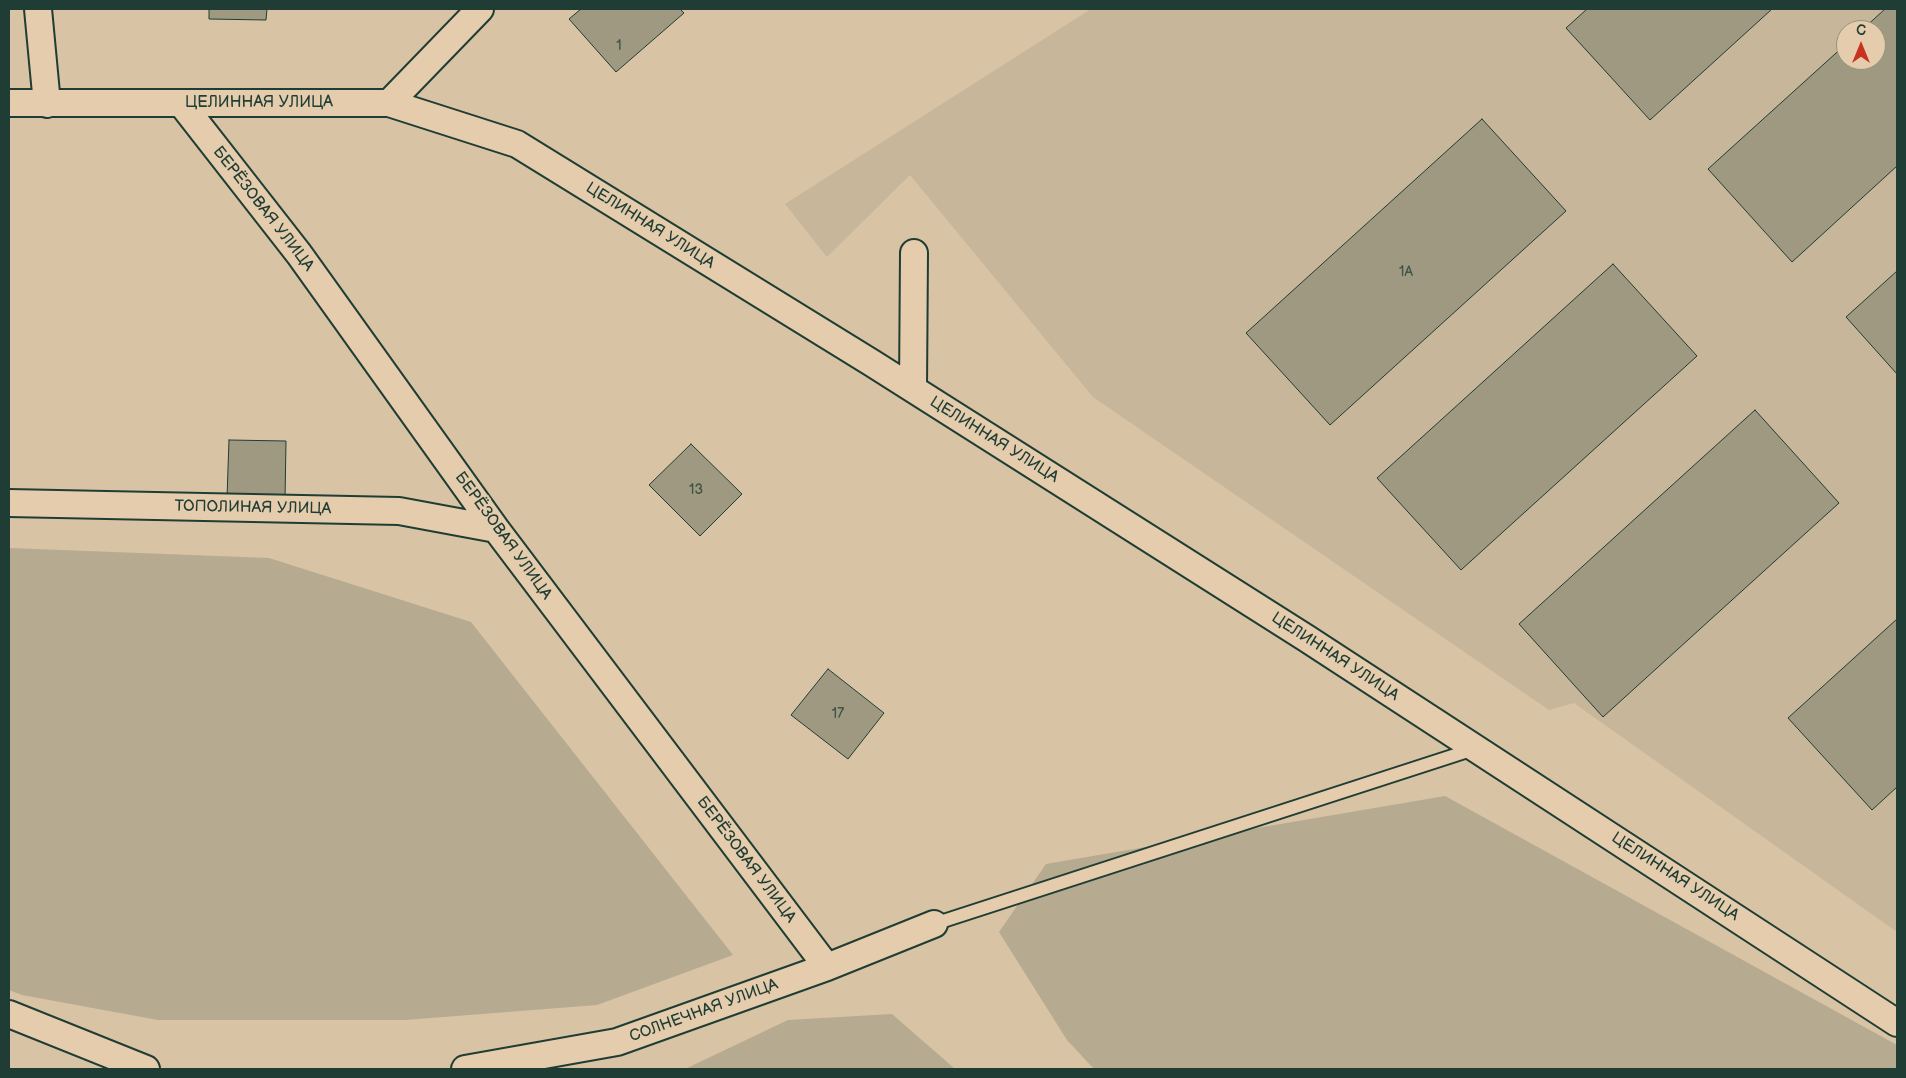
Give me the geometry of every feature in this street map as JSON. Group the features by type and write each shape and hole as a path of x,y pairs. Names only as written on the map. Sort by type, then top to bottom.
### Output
{"street":[{"path":"38,9 46,104"},
{"path":"389,103 480,9"},
{"name":"ЦЕЛИННАЯ УЛИЦА","path":"9,102 46,104 389,103 516,144 913,388 1477,748 1897,1023"},
{"name":"БЕРЁЗОВАЯ УЛИЦА","path":"181,103 299,254 496,529 827,967"},
{"path":"913,388 914,253"},
{"name":"ТОПОЛИНАЯ УЛИЦА","path":"9,503 399,511 496,529"},
{"name":"СОЛНЕЧНАЯ УЛИЦА","path":"465,1069 617,1042 827,967 934,924"},
{"path":"9,1014 146,1069"}],"lane":[{"path":"934,924 1477,748"}],"shaded area":[{"path":"1091,9 1897,9 1897,932 1574,703 1549,710 1093,397 910,175 827,257 785,204"},
{"path":"9,548 269,558 471,622 733,955 597,1005 405,1020 158,1020 22,995 9,990"},
{"path":"1445,796 1897,1045 1897,1069 1094,1069 1067,1040 999,932 1046,864"},
{"path":"892,1014 955,1069 685,1069 788,1020"}],"building":[{"path":"209,9 267,9 266,20 209,19"},
{"path":"581,9 680,9 684,13 616,72 569,19"},
{"path":"1587,9 1772,9 1650,120 1566,28"},
{"path":"1885,9 1897,9 1897,166 1792,262 1708,169 1836,53 1836,70 1886,70 1886,20 1873,20"},
{"path":"1482,119 1566,211 1330,425 1246,333"},
{"path":"1613,264 1697,356 1461,570 1377,478"},
{"path":"1897,271 1897,374 1846,317"},
{"path":"1755,410 1839,503 1603,717 1519,624"},
{"path":"229,440 286,441 285,500 227,498"},
{"path":"691,444 742,494 700,536 649,485"},
{"path":"1897,619 1897,787 1872,810 1788,718"},
{"path":"828,669 884,713 848,759 791,715"}]}
